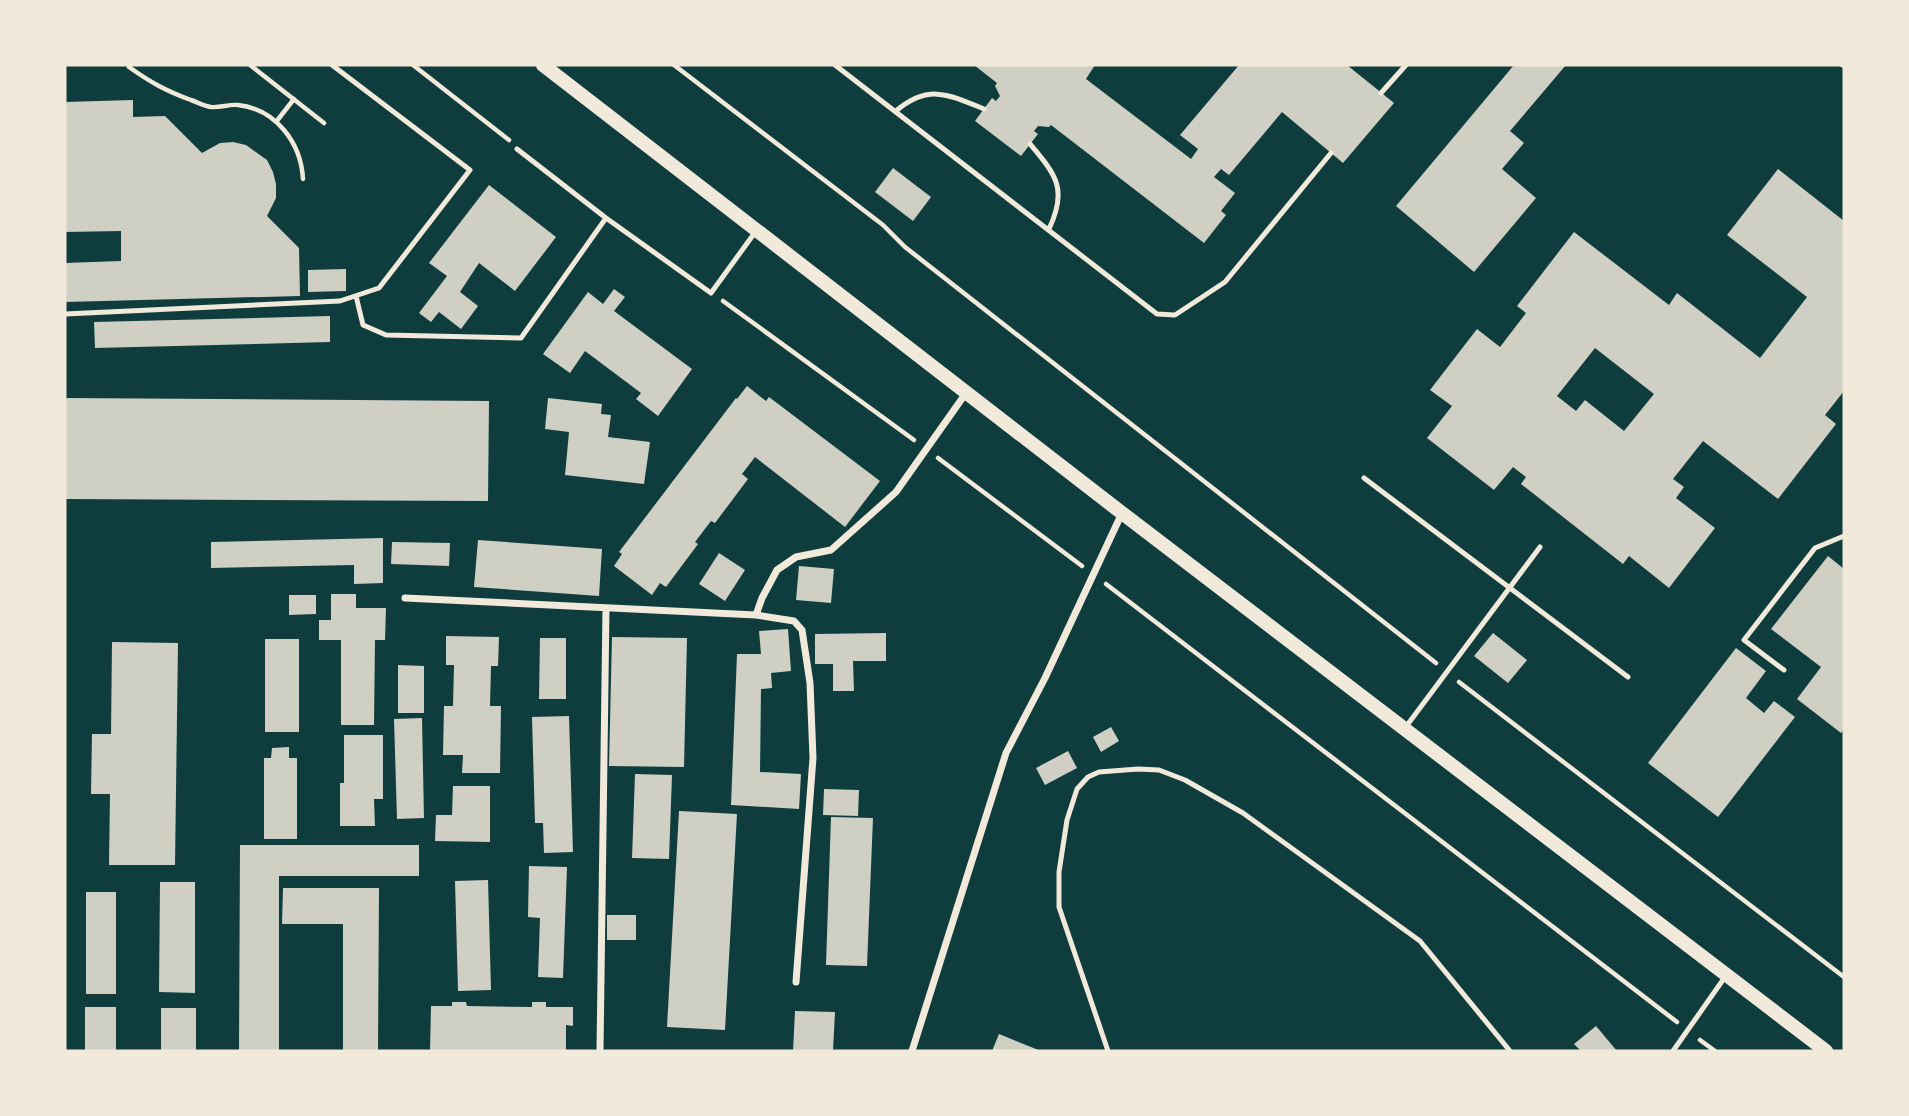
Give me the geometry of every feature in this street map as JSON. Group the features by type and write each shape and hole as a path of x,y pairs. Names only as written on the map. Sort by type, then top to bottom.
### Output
{"main road":[{"path":"543,65 1122,513 1826,1051"}],"street":[{"path":"756,615 777,570 796,557 831,550 896,492 966,393"},
{"path":"912,1051 1006,753 1045,678 1122,513"},
{"path":"405,598 756,615 794,621 802,630 810,683 813,758 796,982"},
{"path":"600,1051 606,608"}],"lane":[{"path":"65,314 340,301 379,288 470,170 332,65"},
{"path":"835,65 1157,314 1175,315 1225,282 1331,153"},
{"path":"1381,93 1406,65"},
{"path":"896,111 911,99 925,94 949,95 984,109"},
{"path":"1030,144 1053,172 1059,196 1056,214 1049,229"},
{"path":"517,149 710,293 756,231"},
{"path":"356,296 363,325 386,335 521,338 606,218"},
{"path":"1364,478 1628,677"},
{"path":"1784,670 1744,640 1815,548 1844,536"},
{"path":"1405,728 1540,547"},
{"path":"1108,1051 1059,907 1059,872 1067,820 1077,789 1088,777 1099,772 1138,769 1159,770 1185,780 1243,813 1420,941 1510,1051"},
{"path":"1673,1051 1727,975"}],"path":[{"path":"250,65 324,123"},
{"path":"413,65 508,139 517,149"},
{"path":"674,65 883,225 905,247 1448,673 1844,977"},
{"path":"129,67 158,88 210,107 245,107 276,122 292,140 299,155 303,180"},
{"path":"276,122 294,99"},
{"path":"710,293 1094,574 1715,1051"}],"building":[{"path":"974,65 1095,65 1086,79 1191,159 1198,149 1180,135 1239,65 1347,65 1394,103 1343,163 1282,112 1229,175 1221,169 1214,177 1235,193 1221,211 1226,215 1204,243 1051,125 1038,126 1034,131 1038,134 1021,156 975,121 992,98 996,101 1000,96 995,86 997,83"},
{"path":"1514,65 1566,65 1510,131 1524,143 1502,169 1536,198 1474,272 1396,206"},
{"path":"133,100 133,117 165,116 202,153 220,143 233,142 246,145 267,160 276,184 276,198 267,216 299,248 300,296 65,302 65,263 121,261 121,231 65,232 65,102"},
{"path":"893,168 931,197 913,221 875,192"},
{"path":"1778,169 1844,221 1844,391 1825,415 1836,424 1778,499 1703,441 1673,479 1684,487 1676,498 1715,528 1669,588 1629,556 1623,564 1521,484 1526,477 1513,467 1494,490 1427,438 1452,406 1430,390 1477,329 1500,347 1526,313 1517,306 1574,232 1669,305 1677,293 1760,358 1807,297 1727,235","holes":["1595,348 1654,394 1624,431 1585,400 1576,411 1557,396"]},
{"path":"489,185 556,237 515,291 479,263 460,292 478,306 461,329 439,312 431,322 419,313 447,276 429,263"},
{"path":"346,269 346,291 308,292 308,270"},
{"path":"614,289 625,297 614,311 692,369 658,416 636,399 641,393 585,351 570,373 543,354 588,292 603,304"},
{"path":"330,316 330,342 95,348 94,322"},
{"path":"747,386 766,401 769,397 880,481 845,527 755,457 742,474 748,479 715,523 711,521 695,542 698,544 666,587 660,583 652,595 614,566 622,554 619,552"},
{"path":"65,398 489,401 488,501 65,499"},
{"path":"548,398 602,404 601,414 611,415 608,437 650,442 644,484 565,475 569,432 545,429"},
{"path":"383,538 383,583 354,584 354,565 211,568 211,542"},
{"path":"478,540 602,549 599,596 474,587"},
{"path":"392,542 450,543 449,566 391,564"},
{"path":"719,553 745,570 725,601 699,584"},
{"path":"1828,556 1844,569 1844,729 1841,733 1797,699 1821,667 1771,629"},
{"path":"799,566 834,569 831,603 796,600"},
{"path":"331,594 356,594 356,608 386,608 385,640 375,640 374,725 341,725 341,640 319,640 319,620 331,620"},
{"path":"289,595 316,595 316,614 289,615"},
{"path":"788,629 791,671 771,673 772,688 761,689 760,772 801,774 799,809 731,805 737,654 761,654 759,631"},
{"path":"886,633 886,661 853,661 854,691 833,691 833,664 815,664 815,634"},
{"path":"1493,633 1527,660 1508,683 1474,656"},
{"path":"446,636 499,637 498,666 491,666 490,706 501,706 500,773 462,773 463,755 443,755 444,706 453,706 454,665 446,665"},
{"path":"612,637 687,638 684,767 609,766"},
{"path":"540,638 566,638 566,699 539,699"},
{"path":"265,639 299,639 299,732 265,732"},
{"path":"112,642 178,643 175,865 109,865 110,794 91,794 92,734 111,734"},
{"path":"1736,648 1766,671 1746,698 1764,713 1774,701 1795,717 1718,817 1648,763"},
{"path":"398,665 424,666 424,713 398,713"},
{"path":"569,716 573,852 544,853 543,823 535,823 532,717"},
{"path":"422,718 424,818 397,819 394,719"},
{"path":"1111,727 1119,741 1101,752 1093,737"},
{"path":"344,735 383,735 383,799 374,799 375,826 340,826 340,783 344,783"},
{"path":"289,747 289,758 297,758 297,839 264,839 264,758 271,758 272,748"},
{"path":"1068,751 1077,768 1045,785 1036,768"},
{"path":"635,774 672,775 669,859 632,858"},
{"path":"453,786 490,786 490,842 435,841 436,815 452,815"},
{"path":"824,789 859,790 858,816 823,815"},
{"path":"679,811 737,814 725,1030 667,1027"},
{"path":"831,817 873,818 867,966 826,965"},
{"path":"240,845 419,845 419,876 279,876 279,1051 239,1051"},
{"path":"529,866 567,867 563,978 538,977 540,918 528,917"},
{"path":"488,880 491,990 458,991 455,881"},
{"path":"160,882 195,882 195,993 159,992"},
{"path":"283,888 379,888 378,1051 343,1051 343,924 282,924"},
{"path":"86,892 116,892 116,994 86,994"},
{"path":"607,915 636,915 636,940 607,940"},
{"path":"452,1002 466,1002 467,1006 532,1007 532,1002 546,1002 546,1007 573,1007 573,1026 566,1025 566,1051 430,1051 431,1006 452,1006"},
{"path":"85,1007 116,1007 116,1051 85,1051"},
{"path":"161,1008 196,1008 196,1051 161,1051"},
{"path":"795,1011 835,1012 833,1051 793,1051"},
{"path":"1596,1026 1617,1051 1581,1051 1574,1044"},
{"path":"999,1034 1041,1051 992,1051"}]}
